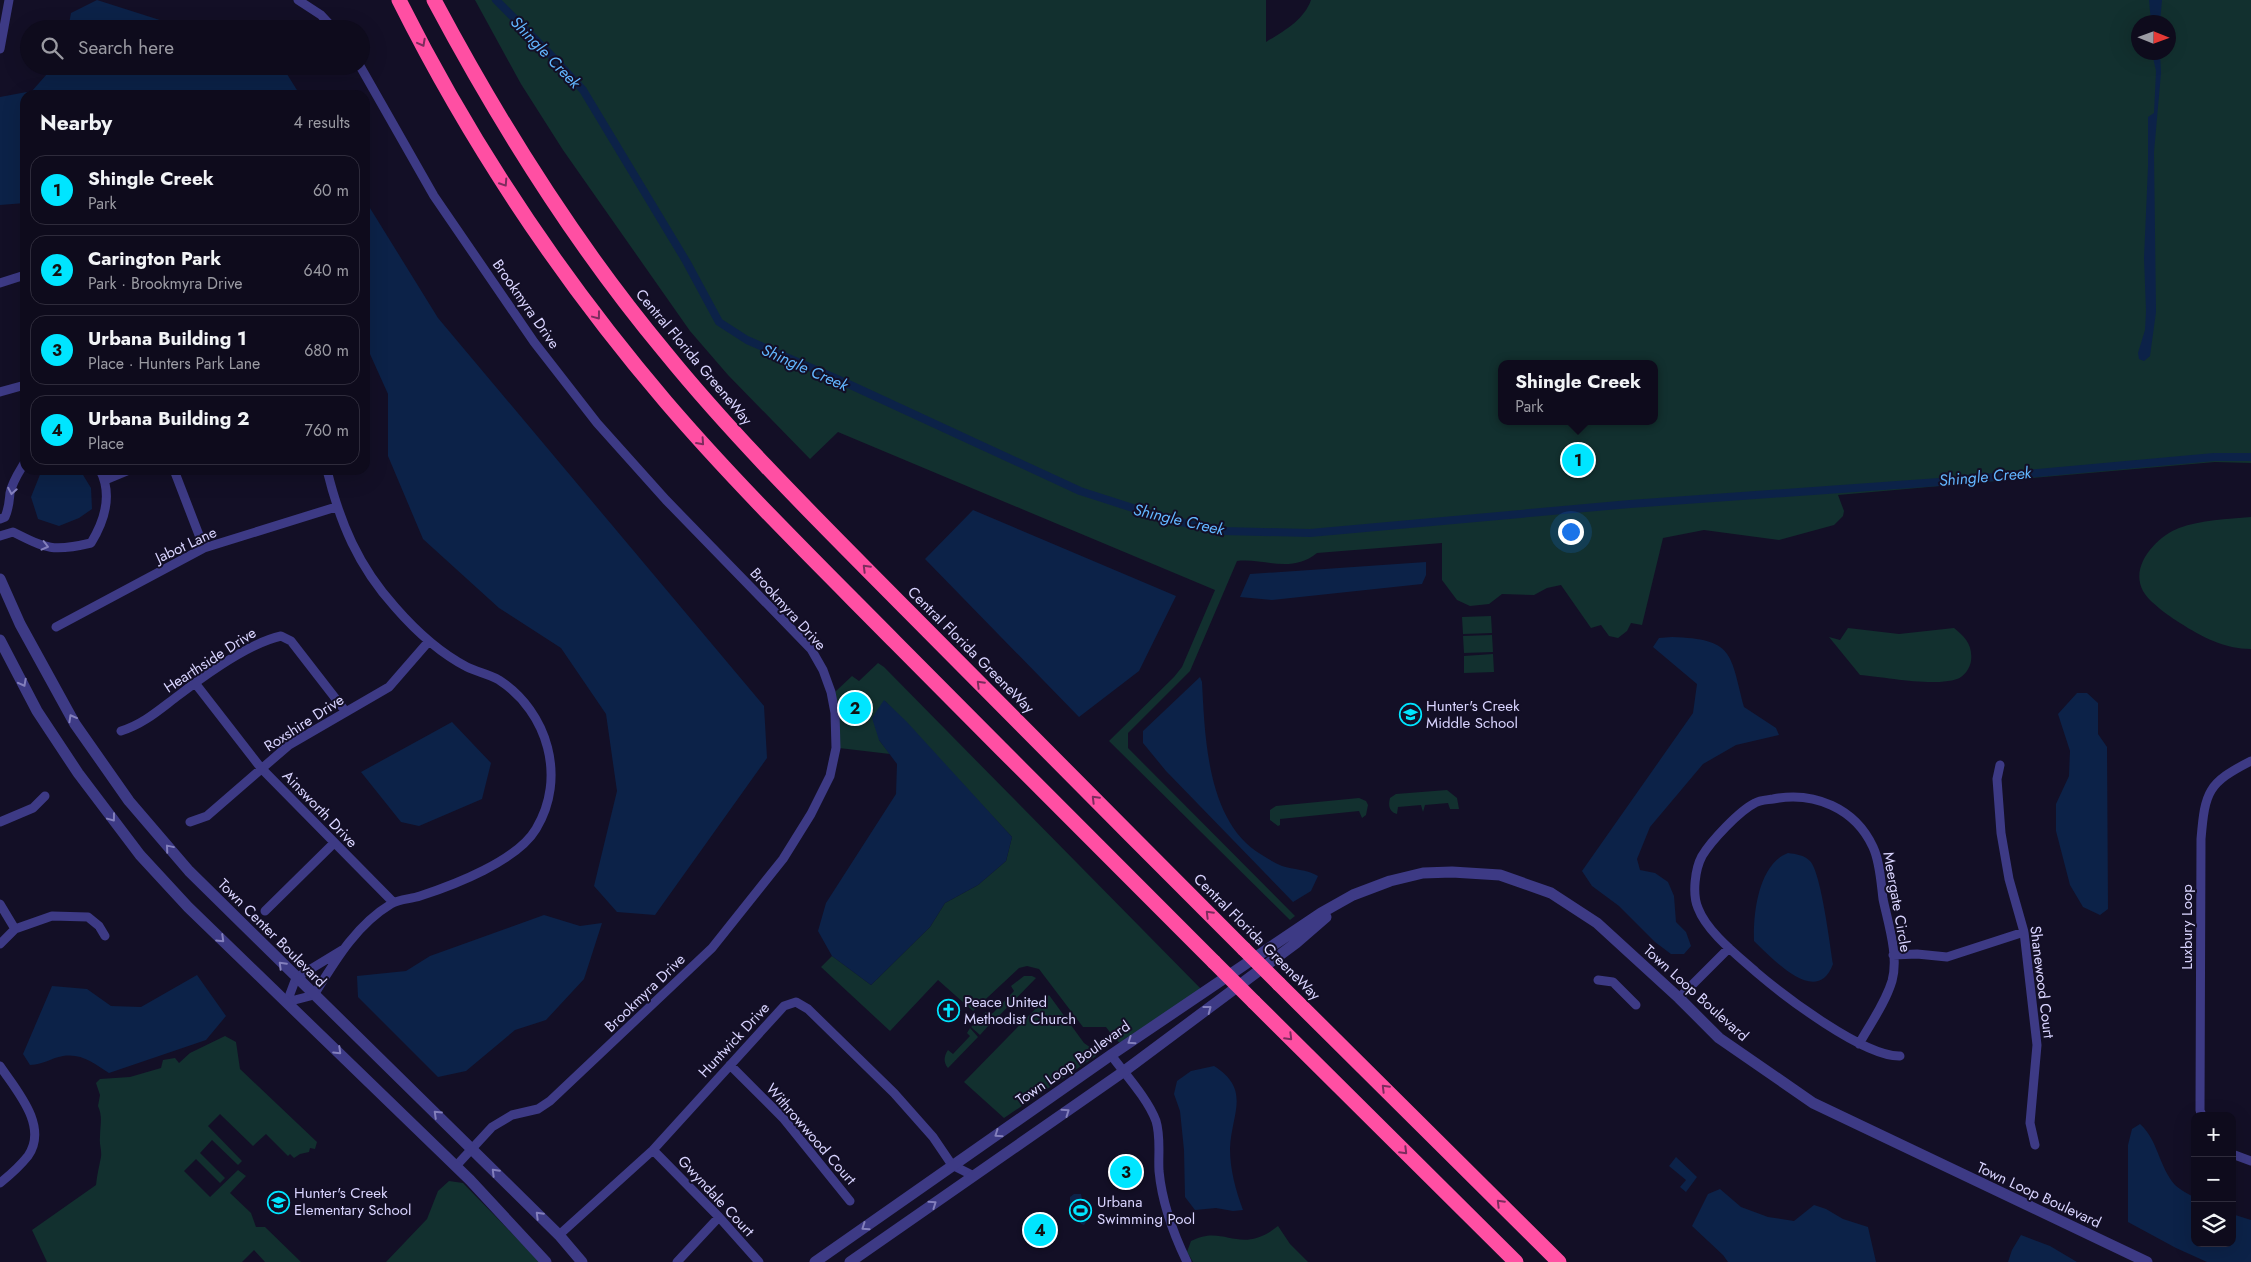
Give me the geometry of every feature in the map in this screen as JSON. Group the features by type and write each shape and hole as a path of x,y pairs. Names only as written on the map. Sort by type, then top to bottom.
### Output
{"highway":[{"path":"399,0 470,129 519,207 588,304 668,404 782,527 1214,962 1516,1262"},
{"name":"Central Florida GreeneWay","path":"434,0 492,106 540,182 613,286 691,384 792,494 1244,949 1560,1262"},
{"path":"1516,1218 1564,1262"},
{"path":"1494,1241 1512,1262"}],"street":[{"path":"0,49 10,0"},
{"path":"298,0 326,20"},
{"name":"Brookmyra Drive","path":"365,75 434,196 534,342 597,423 666,500 811,650 823,670 831,692 835,714 836,748 830,776 811,814 783,859 712,948 550,1101 538,1109 512,1115 492,1127 456,1166"},
{"path":"0,283 20,277"},
{"path":"0,392 20,386"},
{"path":"0,519 5,517 10,506 10,492 20,470"},
{"path":"0,536 13,532 43,547 66,549 91,543 101,526 108,499 102,475"},
{"path":"105,480 116,475"},
{"path":"176,475 204,548"},
{"path":"287,1002 314,995 364,923 392,902 419,896 459,881 506,859 536,830 548,802 552,766 542,729 521,699 498,680 467,667 429,641 395,608 372,580 355,551 336,507 328,475"},
{"name":"Jabot Lane","path":"56,627 204,548 336,507"},
{"name":"Town Center Boulevard","path":"0,579 20,624 75,724 129,801 189,871 296,978 472,1148 559,1235 582,1262"},
{"name":"Hearthside Drive","path":"121,731 138,726 195,683 265,640 281,636 291,641 346,712"},
{"path":"0,640 47,726 78,774 140,855 188,907 456,1166 546,1262"},
{"name":"Roxshire Drive","path":"190,822 207,816 289,745 389,687 429,641"},
{"name":"Ainsworth Drive","path":"195,683 261,768 392,902"},
{"name":"Luxbury Loop","path":"2201,1112 2201,849 2204,806 2214,786 2225,774 2251,761"},
{"name":"Shanewood Court","path":"2000,765 1997,778 2001,833 2008,879 2024,932 2037,1046 2030,1122 2035,1145"},
{"path":"0,822 33,808 45,796"},
{"name":"Meergate Circle","path":"1859,1044 1883,1003 1892,980 1893,955 1874,847 1852,816 1826,801 1789,796 1755,802 1733,820 1702,857 1695,883 1697,907 1707,924 1729,948 1775,989 1859,1044 1889,1057 1900,1056"},
{"path":"265,911 334,843"},
{"name":"Town Loop Boulevard","path":"815,1262 1111,1054 1321,913 1353,895 1390,881 1423,873 1452,872 1500,875 1551,893 1597,923 1679,998 1719,1038 1813,1104 2147,1262"},
{"name":"Town Loop Boulevard","path":"850,1262 1123,1072 1296,943 1353,895"},
{"path":"0,904 15,929"},
{"path":"0,944 15,929 52,916 72,915 88,917 99,926 105,936"},
{"path":"1893,955 1916,954 1947,957 2024,932"},
{"path":"287,1002 296,978 345,948"},
{"path":"1679,998 1729,948"},
{"path":"1598,980 1613,982 1636,1006"},
{"name":"Huntwick Drive","path":"559,1235 653,1150 784,1006 796,1002 808,1009 894,1093 933,1137 952,1165 974,1176"},
{"path":"1111,1054 1151,1110 1156,1122 1159,1171 1164,1204 1186,1262"},
{"name":"Withrowwood Court","path":"730,1065 783,1118 850,1201"},
{"path":"0,1066 29,1111 34,1127 34,1141 29,1154 0,1183"},
{"name":"Gwyndale Court","path":"653,1150 719,1217 759,1262"},
{"path":"2236,1155 2251,1161"},
{"path":"677,1262 719,1217"}],"green space":[{"name":"Shingle Creek","path":"475,0 1266,0 1266,42 1298,19 1304,13 1311,0 2251,0 2251,463 2215,462 1838,495 1844,511 1843,516 1834,525 1779,540 1704,530 1663,538 1642,625 1631,623 1627,631 1618,638 1609,636 1601,625 1591,628 1561,585 1547,588 1534,595 1502,594 1489,604 1470,606 1457,600 1442,580 1442,543 1317,553 1297,563 1288,564 1237,561 1190,671 1128,733 1128,748 1295,916 1290,920 1109,741 1182,667 1215,590 838,432 810,459 728,375 690,331 563,150 521,84"},
{"path":"2251,517 2251,649 2232,647 2205,637 2165,613 2143,591 2140,571 2148,553 2155,545 2179,528 2214,520"},
{"path":"1491,616 1492,633 1463,634 1462,617"},
{"path":"1848,628 1899,634 1954,628 1965,638 1971,650 1970,664 1962,676 1947,681 1923,682 1860,675 1829,637 1840,640"},
{"path":"1492,635 1493,652 1464,653 1463,636"},
{"path":"1493,654 1494,672 1464,673 1464,656"},
{"path":"878,663 1204,992 1124,1046 1115,1039 1106,1027 1083,1027 1039,969 1027,966 1019,968 973,1011 938,980 890,1031 821,967 832,956 871,985 930,927 945,903 978,885 1006,861 1012,837 885,701 879,740 890,754 839,748 839,715 835,692 852,676 859,681"},
{"path":"1447,790 1457,798 1459,809 1450,809 1448,803 1425,805 1423,812 1421,805 1398,807 1397,814 1392,812 1390,808 1390,798 1396,794"},
{"path":"1359,798 1366,801 1368,805 1366,815 1362,818 1359,811 1280,819 1280,825 1278,826 1270,820 1270,810 1276,806"},
{"path":"1024,976 1036,978 992,1023 983,1014 986,1012 990,1015 993,1013 1014,991 1011,986"},
{"path":"1049,995 1084,1043 1094,1050 1096,1056 1004,1118 964,1082"},
{"path":"982,1017 990,1024 980,1035 971,1027"},
{"path":"970,1028 978,1037 948,1068 945,1057 948,1050 953,1054 970,1036 967,1033"},
{"path":"225,1036 236,1042 240,1069 317,1142 315,1149 310,1148 309,1152 294,1158 290,1154 288,1156 266,1134 253,1146 220,1114 208,1126 242,1161 238,1165 212,1140 200,1153 225,1178 220,1183 196,1159 184,1171 210,1197 238,1170 246,1176 230,1193 251,1213 256,1227 265,1227 301,1262 265,1262 254,1250 242,1262 47,1262 32,1230 96,1185 101,1154 101,1117 98,1106 100,1095 96,1083 100,1079 130,1077 161,1068 163,1060 175,1058 179,1063 190,1053"},
{"path":"449,1181 463,1183 540,1262 386,1262 427,1219 438,1191"},
{"path":"1278,1226 1290,1244 1308,1262 1193,1262 1187,1252 1191,1241 1203,1236 1213,1235 1242,1240 1253,1239 1264,1235"}],"water":[{"path":"97,0 160,20 70,20 71,13"},
{"path":"2149,0 2162,0 2161,15 2150,15"},
{"path":"2154,60 2160,60 2161,73 2154,152 2156,312 2150,356 2144,361 2139,359 2138,353 2145,330 2144,258 2148,117 2154,113 2156,71"},
{"path":"46,75 288,75 297,90 33,90"},
{"path":"20,93 20,203 0,205 0,97"},
{"path":"370,208 438,318 764,706 767,758 655,915 617,912 594,886 617,791 606,714 561,648 499,608 423,539 388,456 388,394 370,354"},
{"path":"40,475 83,475 91,488 92,509 79,518 59,526 38,519 31,497"},
{"path":"973,510 1176,596 1139,671 1079,717 925,559"},
{"path":"1426,562 1426,575 1422,584 1272,600 1240,597 1250,574"},
{"path":"1672,637 1707,641 1726,652 1736,674 1744,707 1776,728 1779,735 1736,745 1703,764 1650,827 1637,859 1640,870 1655,873 1668,882 1674,896 1676,922 1686,932 1691,946 1684,954 1671,954 1655,942 1619,906 1592,886 1582,871 1693,713 1697,684 1653,647 1659,638"},
{"path":"1200,677 1212,778 1230,822 1244,841 1262,855 1282,866 1318,876 1311,891 1293,902 1166,771 1143,743 1143,731"},
{"path":"2077,693 2087,693 2098,703 2098,734 2107,747 2108,909 2100,915 2083,907 2070,885 2056,831 2056,804 2069,776 2070,751 2058,714"},
{"path":"884,700 906,721 1012,837 1006,861 978,885 945,903 930,927 871,985 832,956 818,931 826,903 896,794 897,764 879,740 872,718"},
{"path":"452,722 491,763 482,799 419,826 401,822 361,772"},
{"path":"1788,853 1797,854 1808,859 1818,879 1833,964 1826,976 1817,982 1806,981 1795,976 1783,968 1754,941 1757,903 1764,878 1770,867"},
{"path":"544,915 580,926 602,923 584,979 546,1020 515,1030 466,1071 438,1077 358,997 357,976 406,971 430,956"},
{"path":"197,975 226,1016 206,1040 109,1073 88,1060 76,1056 63,1056 30,1065 23,1054 52,986 87,989 111,1006 141,1007"},
{"path":"1214,1066 1226,1075 1233,1084 1236,1094 1237,1103 1231,1136 1230,1157 1234,1180 1243,1210 1233,1211 1216,1208 1195,1210 1185,1197 1184,1150 1180,1111 1174,1094 1177,1081 1191,1071"},
{"path":"2140,1124 2146,1130 2170,1178 2177,1187 2191,1196 2191,1247 2236,1247 2236,1215 2251,1220 2251,1262 2207,1262 2176,1248 2128,1222 2128,1145 2132,1129"},
{"path":"1676,1157 1697,1177 1686,1192 1680,1187 1686,1180 1669,1166"},
{"path":"1720,1189 1741,1207 1768,1217 1794,1221 1814,1205 1826,1209 1843,1219 1868,1227 1876,1262 1728,1262 1692,1226 1708,1194"},
{"name":"Urbana Swimming Pool","path":"1074,1194 1081,1194 1086,1222 1084,1225 1081,1224 1077,1209 1070,1205 1070,1197"},
{"path":"2021,1235 2050,1246 2077,1262 2008,1262 2012,1250"}],"waterway":[{"name":"Shingle Creek","path":"496,0 583,90 686,261 719,322 747,340 844,382 1080,491 1167,519 1222,531 1310,533 1630,504 1939,482 2214,457 2251,457"}],"place":[{"name":"Shingle Creek","path":"1578,460"},
{"name":"Carington Park","path":"855,708"},
{"name":"Hunter's Creek Middle School","path":"1410,715"},
{"name":"Peace United Methodist Church","path":"948,1011"},
{"name":"Urbana Building 1","path":"1126,1172"},
{"name":"Hunter's Creek Elementary School","path":"278,1202"},
{"name":"Urbana Swimming Pool","path":"1081,1211"},
{"name":"Urbana Building 2","path":"1040,1230"}]}
